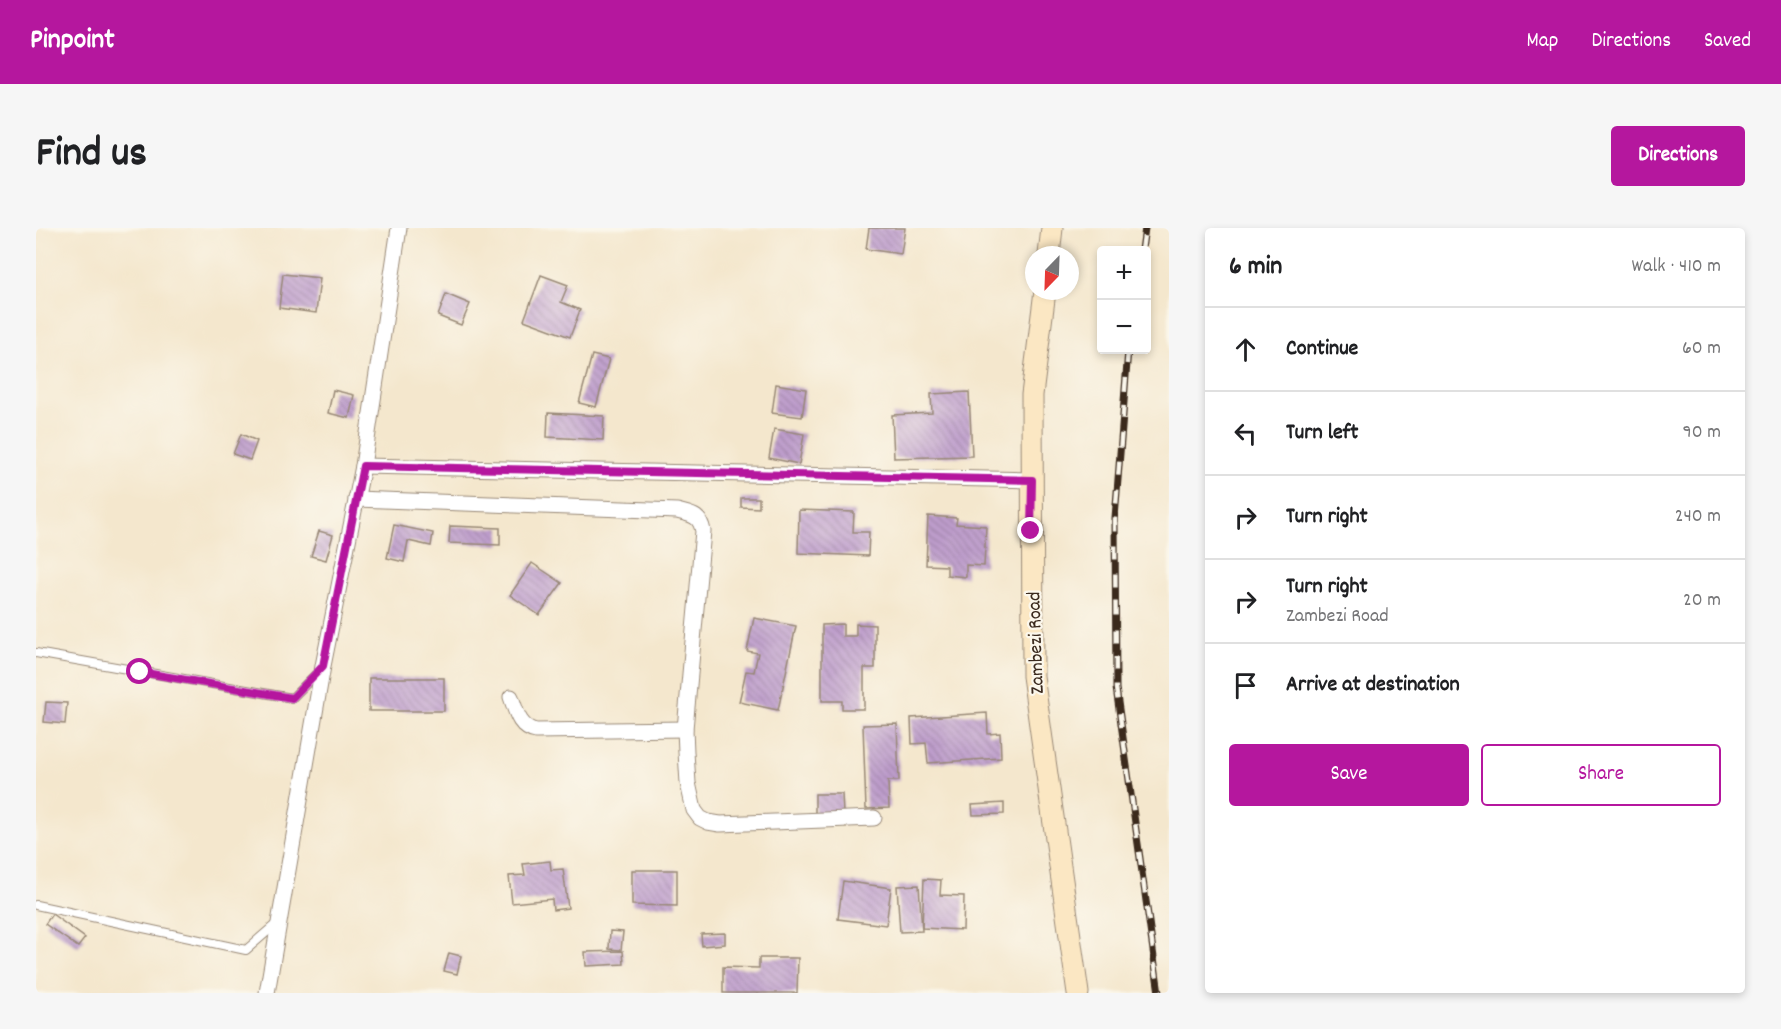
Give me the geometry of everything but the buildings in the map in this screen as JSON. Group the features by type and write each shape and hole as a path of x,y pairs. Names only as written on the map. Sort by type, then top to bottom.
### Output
{"main road":[{"path":"1050,246 1052,228"},
{"name":"Zambezi Road","path":"1044,300 1032,395 1033,676 1078,993"}],"street":[{"path":"267,993 323,666 363,466 399,228"},
{"path":"363,466 1032,480"},
{"path":"356,499 677,511 692,515 701,522 704,531 684,729 688,783 694,810 700,818 720,824 874,818"},
{"path":"511,697 520,721 530,730 684,729"}],"lane":[{"path":"36,653 292,698 323,666"},
{"path":"36,905 246,950 278,924"}],"railway":[{"path":"1143,246 1145,228"},
{"path":"1128,354 1115,518 1116,688 1159,993"}],"route":[{"path":"140,672 292,698 323,666 363,466 1032,480 1031,531"}]}
